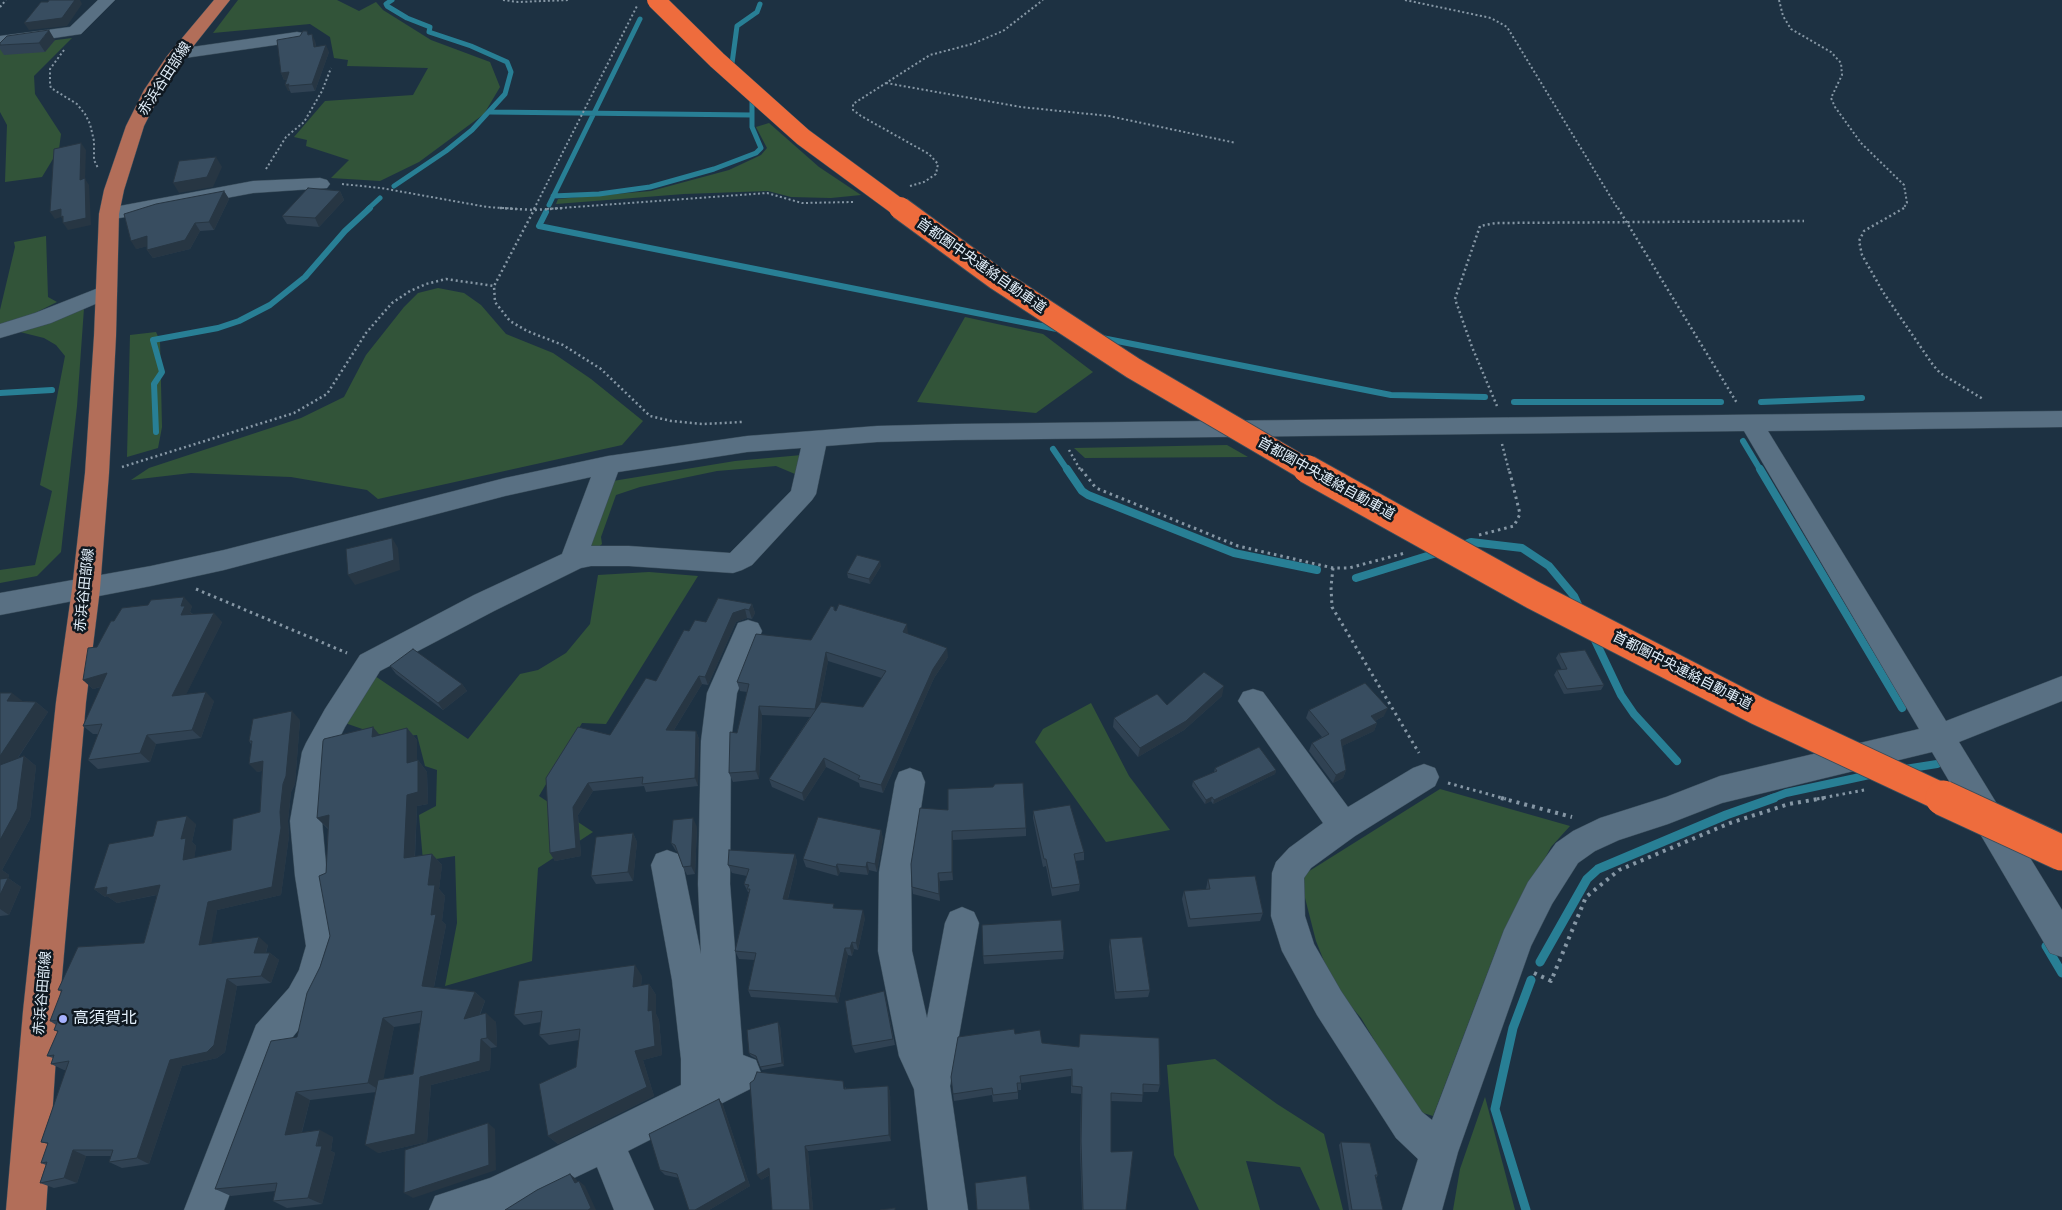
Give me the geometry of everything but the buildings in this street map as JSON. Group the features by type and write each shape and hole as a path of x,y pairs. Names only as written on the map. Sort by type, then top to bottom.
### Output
{"highway":[{"name":"首都圏中央連絡自動車道","path":"656,0 717,60 803,137 997,280 1133,368 1292,461 1533,595 1758,711 2062,853"}],"main road":[{"name":"赤浜谷田部線","path":"26,1210 41,1011 71,702 86,589 97,473 109,214 118,176 135,126 154,90 178,54 222,0"}],"street":[{"path":"0,41 75,32 107,0"},
{"path":"178,54 297,37"},
{"path":"109,214 254,187 320,184"},
{"path":"0,331 43,318 106,291"},
{"path":"0,604 86,589 196,566 504,487 608,465 739,445 954,432 2062,419"},
{"path":"1751,423 2062,941"},
{"path":"204,1210 269,1038 301,1000 314,976 323,946 311,876 306,820 317,752 340,710 370,663 484,603 574,560 591,556 684,558 717,563 733,563 743,558 803,494 815,439"},
{"path":"574,560 608,465"},
{"path":"713,1088 716,741 722,693 748,631"},
{"path":"1422,1210 1438,1152 1516,942 1540,893 1567,853 1584,840 1611,828 1668,810 1720,790 1939,737 2062,688"},
{"path":"1253,701 1344,826"},
{"path":"1424,777 1344,826 1300,858 1288,874 1288,916 1299,950 1328,1003 1409,1125 1438,1152"},
{"path":"910,782 895,872 895,951 917,1056 932,1086"},
{"path":"667,865 689,980 699,1059 713,1088"},
{"path":"948,1210 932,1086 962,923"},
{"path":"449,1210 494,1196 606,1144 743,1074 735,966"},
{"path":"606,1144 634,1210"}],"path":[{"path":"0,7 6,0"},
{"path":"503,0 570,0"},
{"path":"640,0 494,286 495,302 510,321 527,331 563,345 601,369 650,416 671,421 703,424 748,422"},
{"path":"1405,0 1491,18 1507,27 1625,222 1751,423"},
{"path":"1779,0 1782,16 1791,29 1831,52 1841,63 1842,75 1832,98 1832,103 1861,143 1904,185 1907,203 1903,209 1872,225 1864,231 1859,241 1862,255 1873,275 1940,373 2021,420"},
{"path":"75,32 75,36 50,69 50,85 51,88 77,104 86,114 94,141 94,160 100,172 118,176"},
{"path":"254,187 286,137 304,122 322,91 331,68"},
{"path":"885,83 1021,107 1109,116 1236,143"},
{"path":"320,184 350,184 487,207 534,210"},
{"path":"1476,536 1514,526 1520,514 1501,425 1455,300 1480,226 1496,223 1804,221"},
{"path":"97,473 135,464 294,413 327,394 366,333 392,303 410,291 426,284 446,279 494,286"},
{"path":"1057,431 1084,475 1096,488 1238,546 1333,568 1349,568 1411,552"},
{"path":"196,566 191,586 370,663"},
{"path":"1333,568 1332,606 1425,763 1427,770 1424,777 1611,828"},
{"path":"1508,962 1551,981 1586,896 1619,870 1730,823 1789,804 1866,789"}],"green space":[{"path":"238,0 337,0 359,11 376,2 383,10 431,40 490,62 500,87 484,114 419,162 380,181 331,178 349,160 306,146 307,140 294,137 325,101 413,95 428,68 347,66 348,60 334,58 330,37 310,24 213,33"},
{"path":"72,38 34,76 35,94 61,134 59,149 42,177 5,182 7,125 0,112 0,47"},
{"path":"769,123 819,167 861,195 831,198 791,197 768,191 684,194 556,204 558,199 651,191 729,170 761,155 767,148 756,127"},
{"path":"46,236 48,297 57,302 25,318 0,326 0,310 15,247 14,242"},
{"path":"438,288 464,293 481,305 506,334 553,353 591,379 643,421 622,445 378,499 367,490 291,477 191,473 131,480 149,468 301,418 344,397 366,355 404,307 418,293"},
{"path":"84,308 77,406 61,552 37,576 0,583 0,570 35,565 52,491 40,485 65,356 56,345 44,338 20,332"},
{"path":"965,317 1043,334 1093,372 1036,413 917,402"},
{"path":"156,332 160,341 162,427 158,448 127,457 130,335"},
{"path":"1227,445 1248,457 1085,458 1074,448"},
{"path":"802,455 795,474 776,466 717,471 640,487 616,495 601,537 602,544 595,550 585,545 613,481 735,461"},
{"path":"649,572 698,576 606,724 582,723 539,796 593,832 538,868 532,961 445,986 457,923 455,856 423,861 419,815 436,806 437,770 425,766 417,735 393,737 345,723 375,676 468,739 520,674 538,670 566,653 590,624 598,575"},
{"path":"1091,703 1129,776 1170,830 1106,842 1035,742 1043,729"},
{"path":"1440,789 1570,826 1551,847 1498,945 1433,1116 1417,1111 1361,1018 1334,986 1316,941 1304,894 1303,875"},
{"path":"1215,1059 1277,1104 1324,1134 1343,1210 1320,1210 1300,1167 1246,1161 1260,1210 1199,1210 1174,1155 1167,1065"},
{"path":"1485,1097 1515,1210 1453,1210 1460,1169"}],"waterway":[{"path":"392,0 386,4 387,6 407,18 430,27 429,32 471,46 507,62 511,72 505,94 472,130 446,151 394,186"},
{"path":"731,71 737,26 757,12 760,4"},
{"path":"594,113 640,19"},
{"path":"553,196 599,194 650,187 714,169 756,153 761,148 752,127 752,100 748,96"},
{"path":"490,112 594,113"},
{"path":"553,196 594,113"},
{"path":"594,113 751,115"},
{"path":"549,205 553,196"},
{"path":"368,209 380,198"},
{"path":"156,432 154,384 162,372 153,340 218,328 239,321 270,305 305,277 345,231 370,208"},
{"path":"546,212 539,226 1062,330"},
{"path":"1102,338 1391,395 1485,397"},
{"path":"0,393 52,390"},
{"path":"1761,402 1862,398"},
{"path":"1514,402 1721,402"},
{"path":"1743,441 1761,471"},
{"path":"1053,449 1068,471"},
{"path":"1067,469 1082,491 1088,495 1234,553 1317,570"},
{"path":"1760,469 1902,708"},
{"path":"1461,546 1471,542 1522,548 1549,566 1574,596 1580,609"},
{"path":"1356,578 1440,552"},
{"path":"1593,636 1621,695 1634,714 1677,761"},
{"path":"1905,769 1937,764"},
{"path":"1770,799 1786,793 1874,774"},
{"path":"1540,962 1587,879 1598,869 1726,815 1774,798"},
{"path":"2046,946 2062,973"},
{"path":"1526,1210 1495,1109 1513,1028 1531,980"}],"place":[{"name":"高須賀北","path":"63,1019"}]}
